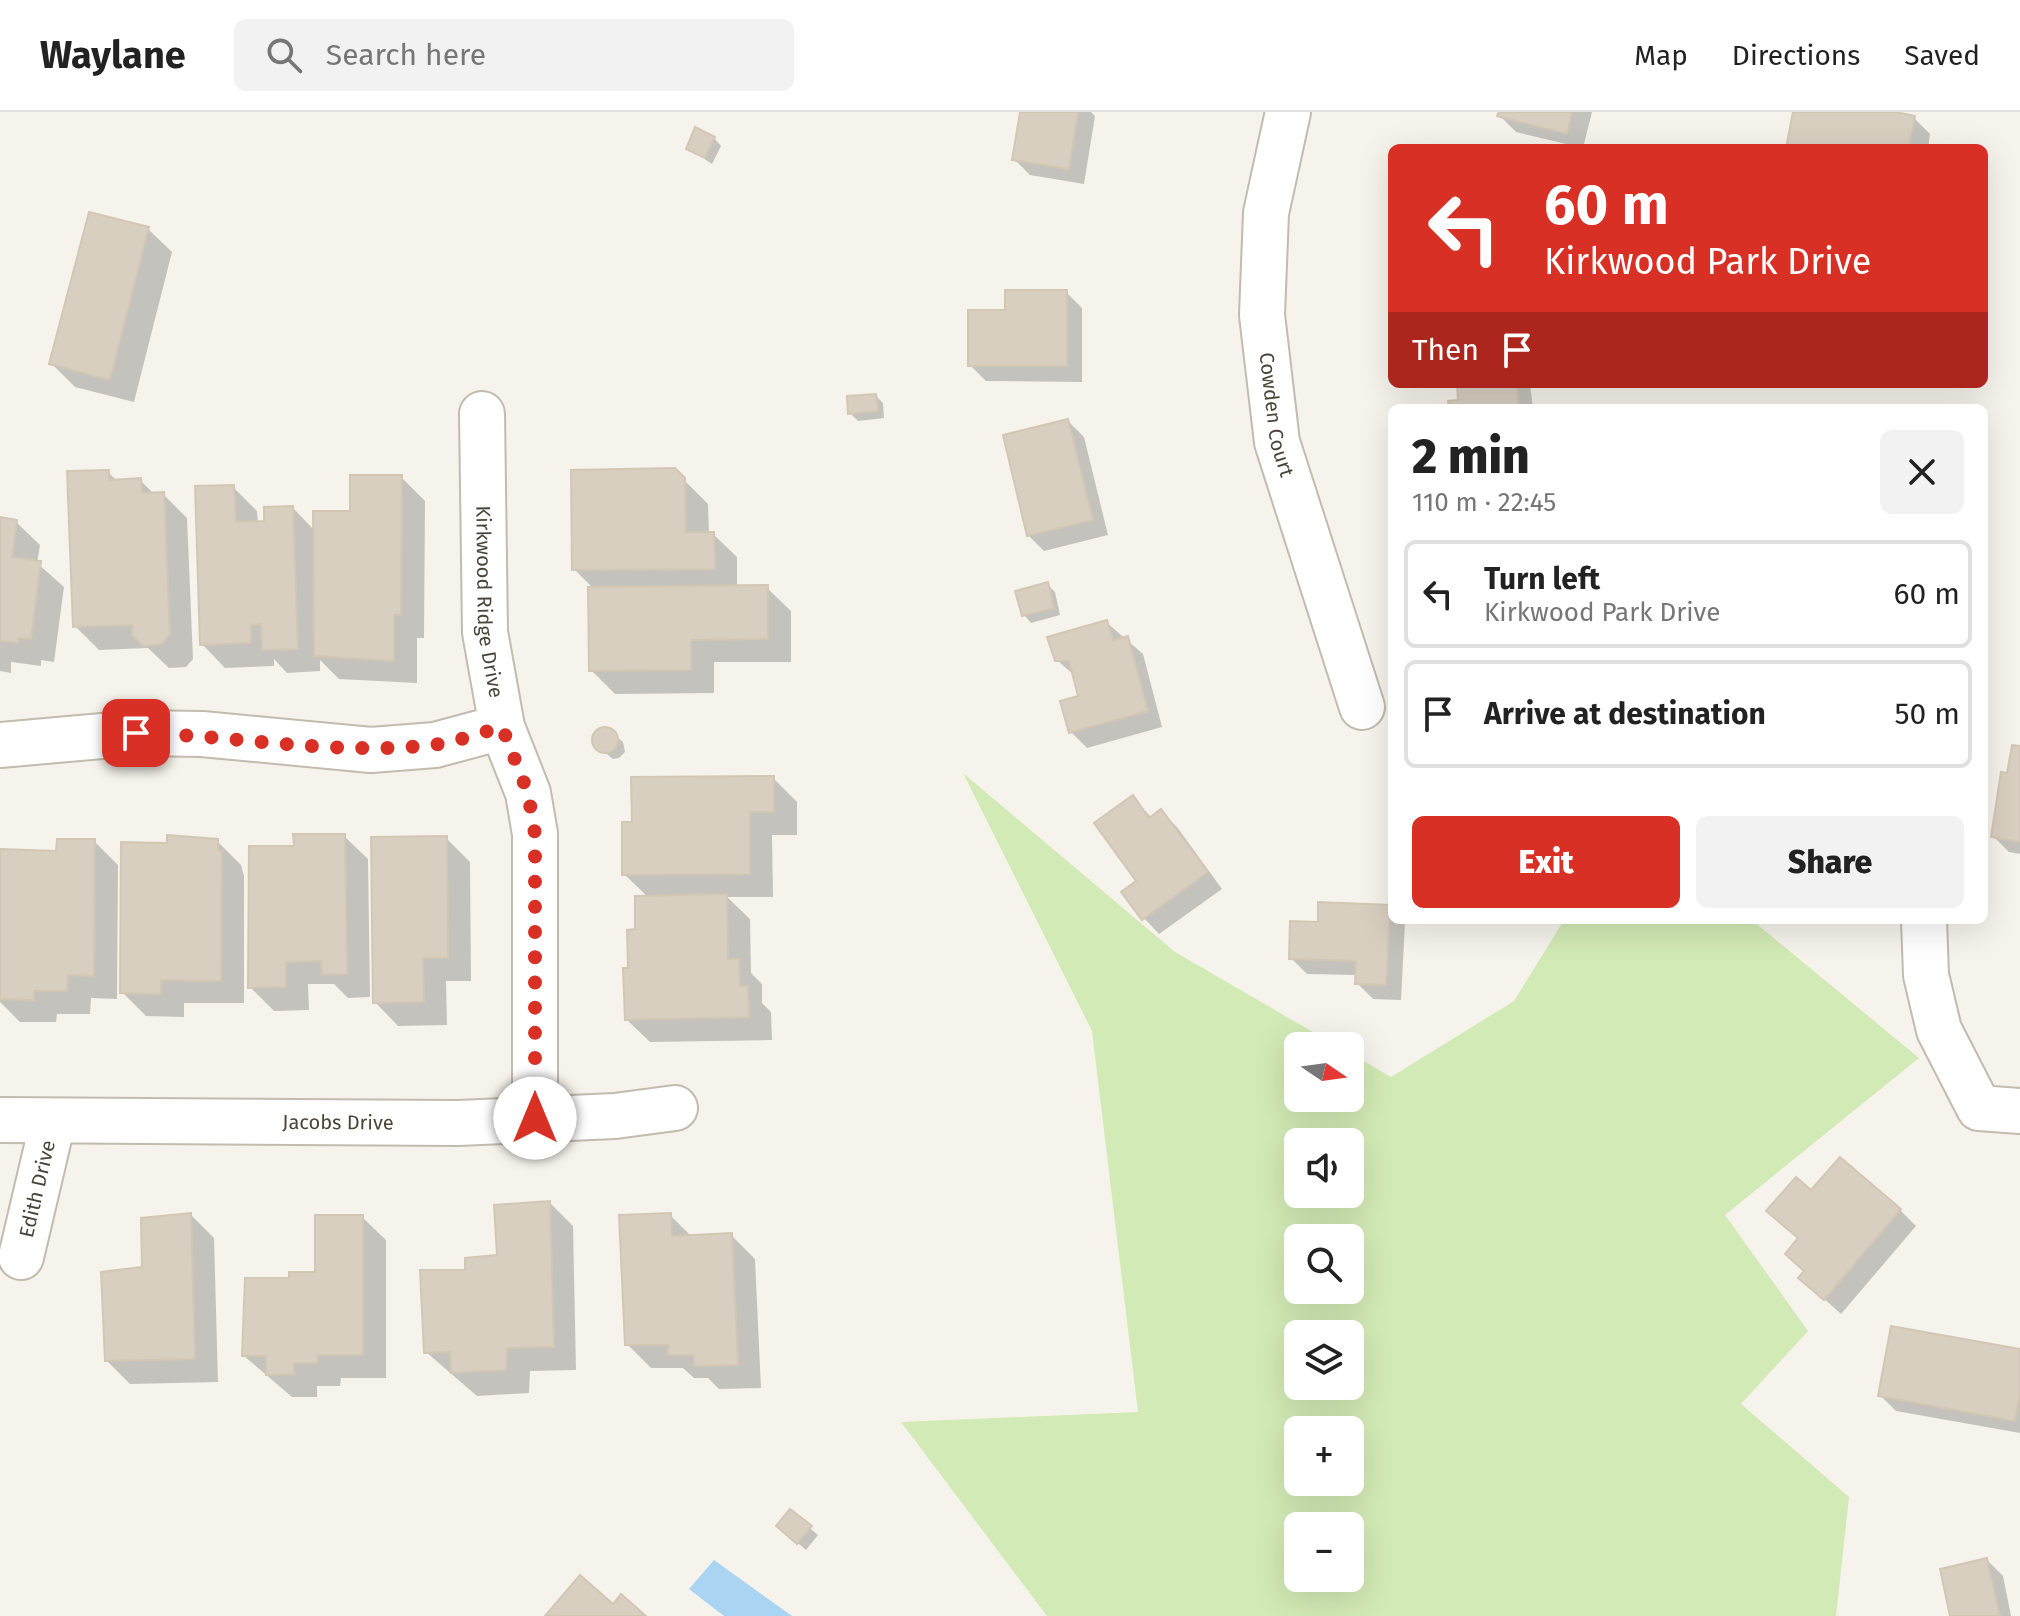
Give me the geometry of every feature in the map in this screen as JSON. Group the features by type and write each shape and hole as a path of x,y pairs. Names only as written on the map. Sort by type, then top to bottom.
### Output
{"street":[{"name":"Cowden Court","path":"1288,112 1266,213 1262,315 1275,428 1325,600 1362,707"},
{"name":"Kirkwood Ridge Drive","path":"482,414 485,632 502,727 528,793 535,834 535,1118"},
{"path":"0,745 136,733 202,734 371,750 435,745 502,727"},
{"path":"1924,924 1926,975 1939,1030 2000,1110"},
{"name":"Jacobs Drive","path":"0,1120 458,1123 615,1116 675,1108"},
{"name":"Edith Drive","path":"21,1257 53,1121"}],"green space":[{"path":"963,773 1175,952 1313,1032 1284,1032 1284,1112 1364,1112 1364,1061 1391,1077 1514,1001 1562,924 1757,924 1919,1058 1725,1215 1808,1331 1741,1404 1849,1497 1836,1616 1047,1616 901,1422 1138,1412 1092,1031"}],"water":[{"path":"714,1560 792,1616 724,1616 689,1589"}],"building":[{"path":"1020,112 1078,112 1069,169 1012,160"},
{"path":"1499,112 1572,112 1567,134 1497,116"},
{"path":"1793,112 1896,112 1915,116 1910,144 1787,144"},
{"path":"695,127 715,137 705,158 686,149"},
{"path":"89,212 149,227 110,380 49,364"},
{"path":"1005,290 1067,290 1067,366 968,366 968,310 1005,310"},
{"path":"1457,388 1517,388 1519,404 1448,404 1448,401 1458,400"},
{"path":"876,394 878,411 848,414 847,396"},
{"path":"1068,419 1093,520 1027,536 1003,435"},
{"path":"675,468 685,478 686,532 714,532 715,569 572,570 571,470"},
{"path":"109,470 109,480 141,478 142,493 164,492 170,635 162,644 143,646 132,635 132,625 73,627 67,471"},
{"path":"350,475 402,475 401,615 394,615 394,661 314,656 313,511 350,511"},
{"path":"234,485 236,522 264,521 264,507 293,506 298,649 262,650 261,624 251,625 251,643 200,645 195,486"},
{"path":"0,517 17,520 12,557 41,561 31,639 18,638 18,643 0,641"},
{"path":"1048,582 1054,608 1022,616 1015,591"},
{"path":"768,585 768,639 691,640 691,670 589,671 588,587"},
{"path":"1107,620 1113,640 1128,636 1148,711 1069,733 1060,701 1078,696 1069,661 1055,661 1047,637"},
{"path":"605,727 614,731 618,740 614,749 605,753 596,749 592,740 596,731"},
{"path":"2012,745 2020,746 2020,842 1991,837 2001,772 2007,773"},
{"path":"774,776 774,812 750,812 750,874 622,875 622,822 632,822 631,777"},
{"path":"1133,795 1149,818 1161,809 1208,872 1142,920 1121,892 1136,881 1094,823"},
{"path":"293,834 345,834 347,974 322,975 321,961 286,962 286,987 248,988 249,846 294,846"},
{"path":"167,835 218,839 218,851 222,851 221,981 161,980 161,994 120,993 121,842 167,843"},
{"path":"447,836 448,958 423,958 424,1002 373,1003 371,837"},
{"path":"57,839 95,839 94,976 68,975 67,991 34,991 34,1000 0,999 0,849 56,851"},
{"path":"727,894 728,959 739,959 740,986 748,986 749,1017 625,1020 623,968 628,968 627,930 635,929 635,896"},
{"path":"1318,902 1388,905 1386,985 1355,984 1356,961 1289,959 1290,921 1318,922"},
{"path":"1840,1157 1901,1209 1824,1300 1798,1278 1804,1271 1785,1254 1798,1238 1766,1211 1796,1177 1811,1190"},
{"path":"550,1201 554,1347 507,1348 506,1370 451,1373 450,1352 424,1353 420,1270 465,1270 465,1258 497,1255 494,1205"},
{"path":"191,1213 195,1359 105,1361 101,1272 142,1267 141,1218"},
{"path":"671,1213 672,1236 732,1233 738,1365 694,1366 694,1355 668,1355 668,1345 625,1345 619,1215"},
{"path":"315,1215 363,1215 363,1355 318,1355 317,1363 294,1363 294,1374 266,1375 266,1356 242,1356 245,1278 289,1278 289,1272 315,1272"},
{"path":"1891,1326 2020,1349 2020,1393 2015,1421 1878,1396"},
{"path":"790,1509 812,1526 797,1544 776,1526"},
{"path":"1987,1558 2000,1616 1950,1616 1940,1569"},
{"path":"580,1575 613,1604 621,1594 646,1616 545,1616"}],"route":[{"path":"136,733 202,734 371,750 435,745 502,727 528,793 535,834 535,1118"}]}
